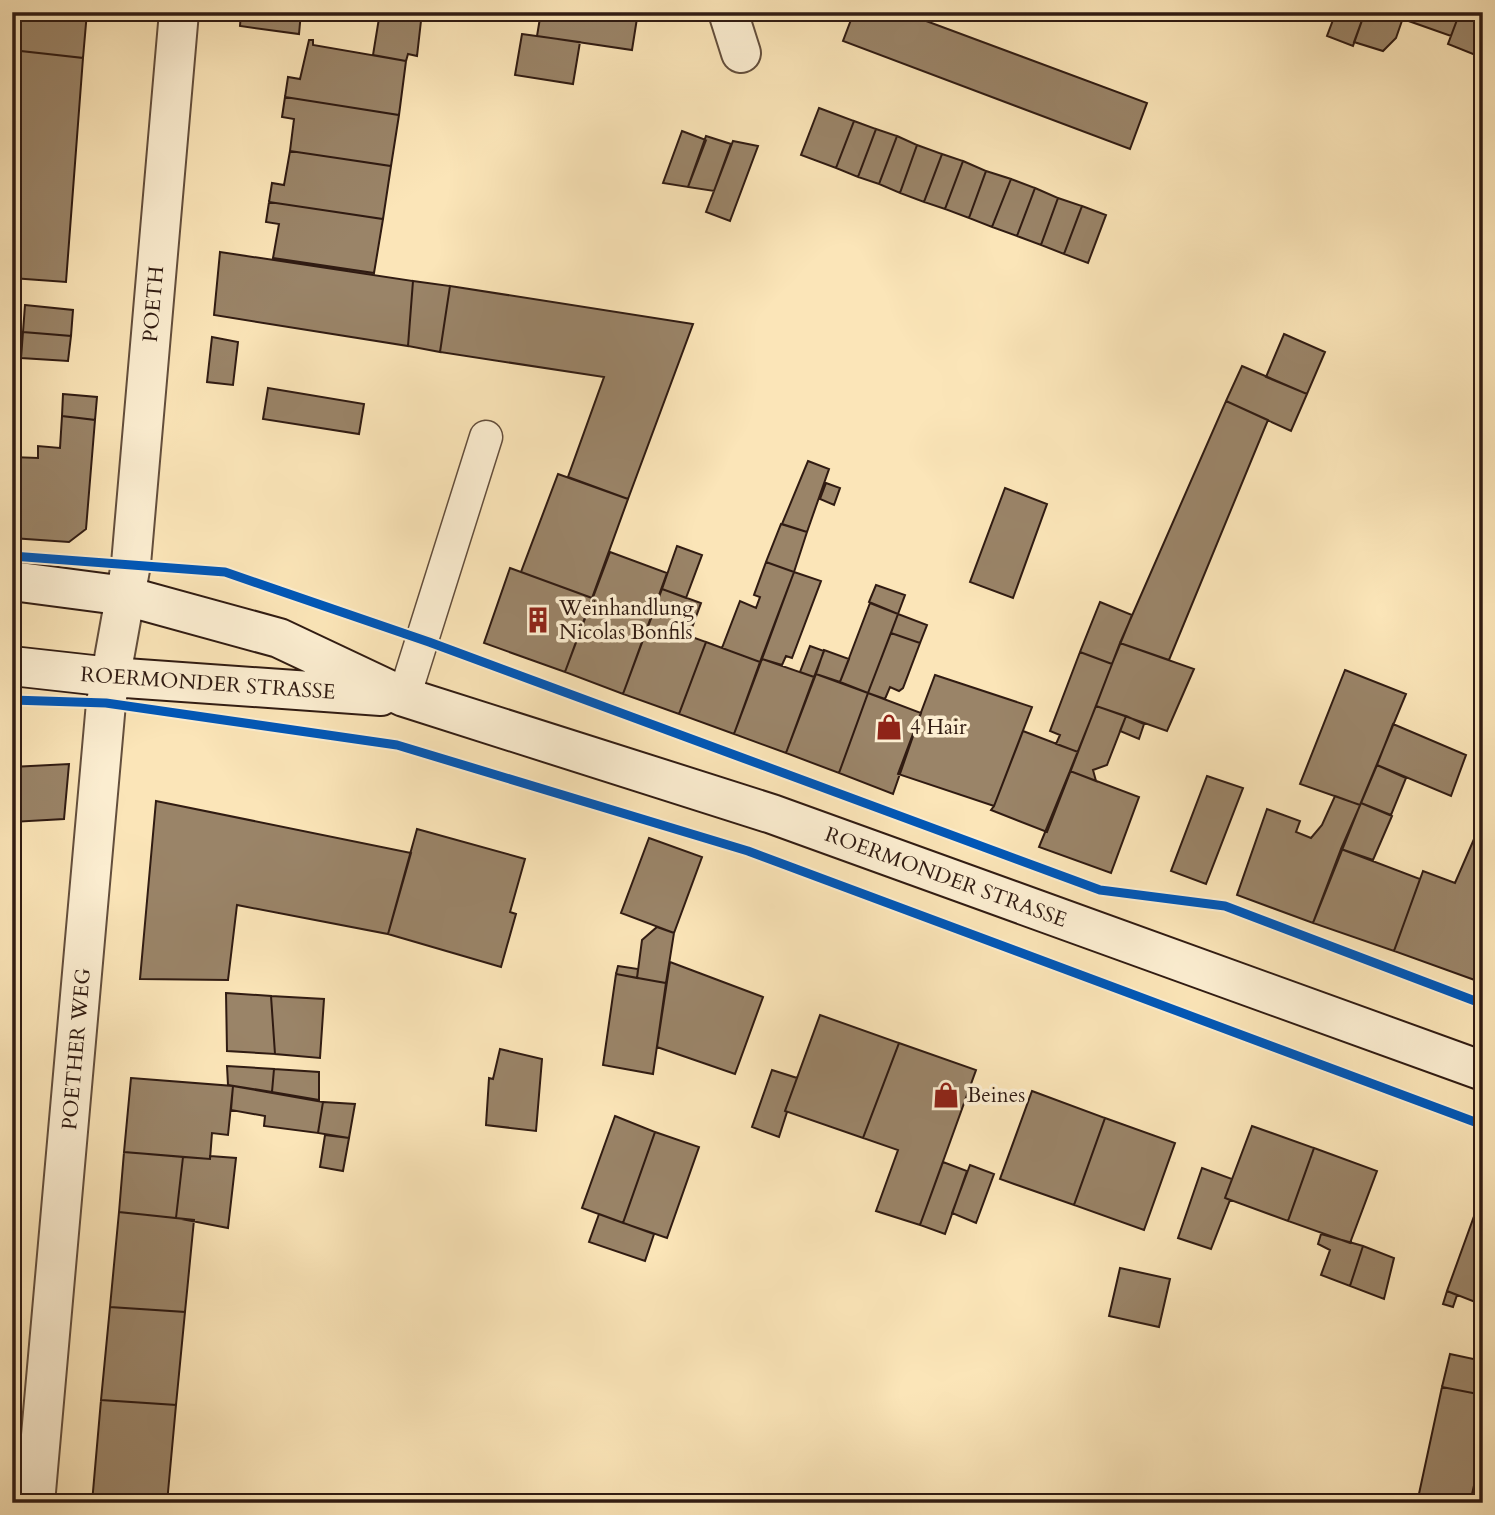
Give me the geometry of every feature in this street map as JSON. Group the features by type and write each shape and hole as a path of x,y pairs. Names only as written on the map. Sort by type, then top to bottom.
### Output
{"main road":[{"name":"POETH","path":"126,596 179,12"},
{"path":"728,12 741,53"},
{"name":"ROERMONDER STRASSE","path":"12,581 126,596 279,638 404,697 772,814 1483,1071"},
{"name":"POETHER WEG","path":"35,1503 106,703 126,596"},
{"name":"ROERMONDER STRASSE","path":"12,666 111,677 404,697"}],"lane":[{"path":"404,697 486,437"}],"building":[{"path":"12,12 87,12 83,58 12,50"},
{"path":"241,12 301,12 299,34 240,26"},
{"path":"380,12 422,12 417,56 408,54 406,61 373,55"},
{"path":"541,12 638,12 632,50 537,36"},
{"path":"854,12 902,12 1147,103 1130,149 843,41"},
{"path":"1336,12 1365,12 1353,46 1327,36"},
{"path":"1365,12 1405,12 1396,38 1383,51 1354,42"},
{"path":"1405,12 1460,12 1451,36 1403,19"},
{"path":"1460,12 1483,12 1483,58 1448,44"},
{"path":"522,34 580,42 573,84 515,75"},
{"path":"309,40 313,40 313,45 406,61 399,115 285,97 288,77 300,79"},
{"path":"12,50 83,58 66,282 12,278"},
{"path":"285,97 399,115 391,166 290,151 294,119 282,117"},
{"path":"819,108 854,121 836,168 801,155"},
{"path":"854,121 876,129 858,177 836,168"},
{"path":"876,129 897,136 879,184 858,177"},
{"path":"682,131 706,140 688,187 663,183"},
{"path":"706,136 731,144 714,191 688,187"},
{"path":"897,136 917,145 900,193 879,184"},
{"path":"733,141 758,146 730,221 706,212"},
{"path":"917,145 942,154 924,202 900,193"},
{"path":"290,151 391,166 383,219 269,202 272,183 284,185"},
{"path":"942,154 963,161 945,209 924,202"},
{"path":"963,161 986,171 969,218 945,209"},
{"path":"986,171 1011,179 992,227 969,218"},
{"path":"1011,179 1035,188 1017,236 992,227"},
{"path":"1035,188 1058,198 1041,245 1017,236"},
{"path":"1058,198 1082,206 1064,254 1041,245"},
{"path":"269,202 383,219 374,273 273,258 279,224 266,222"},
{"path":"1082,206 1106,215 1088,263 1064,254"},
{"path":"220,252 413,281 408,346 214,315"},
{"path":"413,281 450,286 440,352 408,346"},
{"path":"450,286 693,324 628,499 568,477 604,377 440,352"},
{"path":"25,305 73,310 71,336 23,332"},
{"path":"23,332 71,336 68,361 21,358"},
{"path":"1284,334 1325,352 1307,394 1266,377"},
{"path":"212,337 238,342 233,385 207,382"},
{"path":"1242,366 1307,394 1291,431 1226,401"},
{"path":"268,388 364,404 359,434 263,419"},
{"path":"63,394 97,397 95,420 62,416"},
{"path":"1226,401 1268,420 1169,660 1120,643"},
{"path":"62,416 95,420 86,529 69,542 12,538 12,457 38,458 38,446 60,448"},
{"path":"808,461 829,469 807,532 782,524"},
{"path":"558,474 628,499 592,598 521,572"},
{"path":"826,483 840,488 834,505 820,499"},
{"path":"1005,488 1047,504 1013,598 970,582"},
{"path":"781,524 807,532 794,572 766,562"},
{"path":"677,546 702,555 686,598 662,589"},
{"path":"610,552 667,573 623,694 565,672"},
{"path":"766,562 794,572 760,662 722,648 740,601 756,608 760,597 754,595"},
{"name":"Weinhandlung Nicolas Bonfils","path":"510,568 592,598 565,672 484,643"},
{"path":"794,572 821,581 792,658 786,656 782,665 762,659"},
{"path":"876,585 905,595 898,614 869,602"},
{"path":"662,589 701,603 689,636 706,642 679,714 623,694"},
{"path":"1100,602 1132,615 1112,664 1080,652"},
{"path":"870,603 898,614 868,693 840,682"},
{"path":"898,614 927,625 920,643 891,633"},
{"path":"891,633 920,643 903,688 899,691 890,687 885,699 868,693"},
{"path":"706,642 760,662 734,734 679,714"},
{"path":"1120,643 1194,669 1167,731 1096,706"},
{"path":"810,646 824,651 814,677 800,672"},
{"path":"824,650 849,659 840,682 816,674"},
{"path":"1080,652 1112,664 1078,752 1056,744 1060,735 1050,731"},
{"path":"762,659 814,677 786,753 734,734"},
{"path":"1345,670 1406,694 1360,805 1300,784"},
{"path":"816,674 868,693 839,773 786,753"},
{"path":"935,675 1032,707 994,806 898,774"},
{"path":"868,693 921,713 893,794 839,773"},
{"path":"1096,706 1126,716 1107,765 1093,770 1096,781 1070,771"},
{"path":"1126,716 1144,724 1139,739 1120,731"},
{"path":"1393,724 1466,755 1451,796 1377,765"},
{"path":"1023,731 1078,752 1047,832 991,810"},
{"path":"69,764 64,819 12,822 12,767"},
{"path":"1377,765 1406,778 1391,815 1361,803"},
{"path":"1070,771 1139,797 1111,873 1039,847"},
{"path":"1207,776 1243,788 1206,884 1171,871"},
{"path":"1335,796 1360,805 1313,923 1237,895 1267,809 1300,821 1296,832 1311,838 1322,825"},
{"path":"156,801 411,853 388,934 237,905 228,980 140,979"},
{"path":"1361,803 1392,816 1373,860 1341,849"},
{"path":"417,829 525,859 510,912 516,914 501,967 388,934"},
{"path":"649,838 702,857 674,933 621,913"},
{"path":"1474,839 1483,842 1483,983 1394,951 1423,871 1455,883"},
{"path":"1341,849 1420,879 1394,951 1313,923"},
{"path":"657,927 674,933 666,983 637,978 642,940"},
{"path":"670,962 763,997 735,1074 657,1047"},
{"path":"618,966 638,969 637,978 616,974"},
{"path":"616,974 666,983 653,1074 603,1065"},
{"path":"226,993 271,996 275,1054 227,1051"},
{"path":"271,996 324,999 320,1058 275,1054"},
{"path":"820,1015 899,1043 863,1138 785,1111"},
{"path":"899,1043 976,1070 920,1225 876,1211 898,1150 863,1138"},
{"path":"500,1049 542,1059 536,1131 486,1125 489,1078 493,1079"},
{"path":"227,1066 274,1069 272,1092 228,1085"},
{"path":"274,1069 319,1072 319,1100 272,1092"},
{"path":"772,1070 797,1078 779,1137 752,1127"},
{"path":"131,1078 233,1086 228,1135 212,1133 210,1159 124,1152"},
{"path":"233,1086 323,1102 318,1133 264,1126 265,1116 231,1110"},
{"path":"1032,1091 1105,1118 1074,1205 1000,1179"},
{"path":"323,1102 355,1104 349,1138 318,1133"},
{"path":"615,1116 655,1132 623,1223 582,1208"},
{"path":"1105,1118 1175,1143 1144,1230 1074,1205"},
{"path":"1252,1126 1314,1148 1288,1221 1225,1198"},
{"path":"655,1132 699,1147 667,1238 623,1223"},
{"path":"325,1135 349,1138 343,1171 320,1167"},
{"path":"1314,1148 1377,1171 1350,1243 1288,1221"},
{"path":"124,1152 183,1157 176,1218 119,1212"},
{"path":"210,1156 236,1158 228,1228 176,1218 183,1157 210,1159"},
{"path":"943,1162 967,1171 945,1234 920,1225"},
{"path":"970,1165 994,1174 976,1223 952,1213"},
{"path":"1202,1168 1232,1179 1225,1198 1230,1200 1211,1249 1178,1238"},
{"path":"1477,1208 1483,1210 1483,1305 1447,1291"},
{"path":"119,1212 194,1220 185,1312 110,1307"},
{"path":"599,1214 654,1234 645,1261 589,1242"},
{"path":"1321,1234 1363,1246 1350,1286 1321,1275 1330,1250 1318,1244"},
{"path":"1363,1246 1394,1258 1384,1299 1350,1286"},
{"path":"1120,1268 1170,1279 1159,1327 1109,1316"},
{"path":"1447,1291 1457,1295 1453,1307 1443,1304"},
{"path":"12,1296 15,1296 15,1348 12,1348"},
{"path":"110,1307 185,1312 176,1405 101,1400"},
{"path":"1450,1354 1483,1361 1483,1395 1442,1387"},
{"path":"1442,1387 1483,1395 1483,1446 1470,1503 1417,1503"},
{"path":"101,1400 176,1405 167,1503 92,1503"}],"cycle path":[{"path":"12,556 225,572 429,642 1100,890 1225,906 1483,1004"},
{"path":"12,700 106,703 397,745 748,851 1483,1125"}],"place":[{"name":"Weinhandlung Nicolas Bonfils","path":"538,620"},
{"name":"4 Hair","path":"889,727"},
{"name":"Beines","path":"946,1095"}]}
